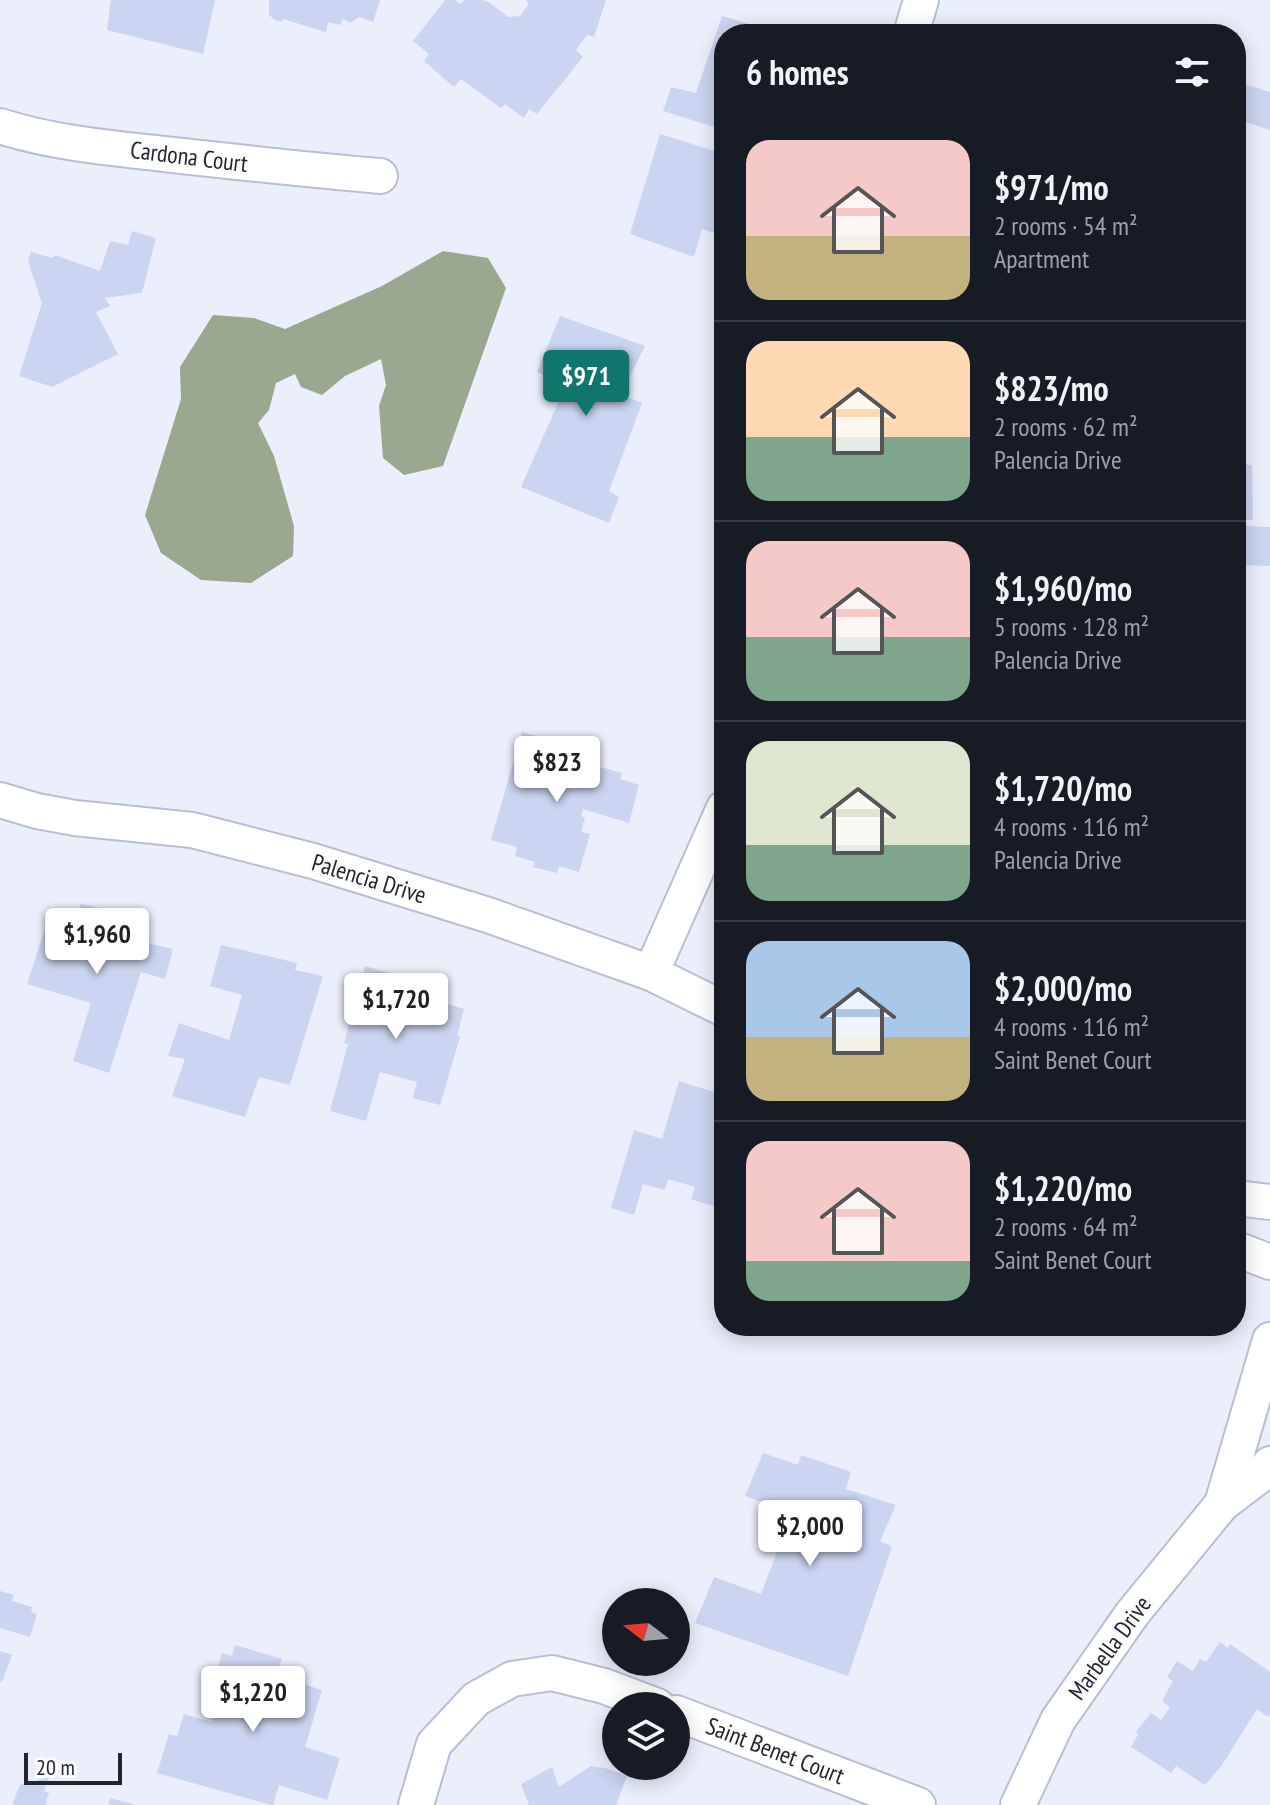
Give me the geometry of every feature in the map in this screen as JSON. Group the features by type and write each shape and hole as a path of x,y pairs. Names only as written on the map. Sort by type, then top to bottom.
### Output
{"street":[{"path":"914,24 921,0"},
{"name":"Cardona Court","path":"0,126 99,147 380,176"},
{"name":"Palencia Drive","path":"0,800 75,818 192,830 313,861 488,915 651,973 714,1004"},
{"path":"651,973 714,831"},
{"path":"1246,1199 1270,1202"},
{"path":"1246,1252 1270,1260 1270,1231"},
{"name":"Marbella Drive","path":"1222,1504 1270,1340"},
{"name":"Marbella Drive","path":"1018,1805 1058,1720 1132,1614 1222,1504 1263,1473 1270,1464"},
{"path":"416,1805 434,1744 476,1699 512,1679 552,1673 620,1692"},
{"name":"Saint Benet Court","path":"690,1718 918,1805"}],"shaded area":[{"path":"443,251 488,258 506,288 443,466 404,475 383,458 379,406 386,385 381,359 345,376 322,395 301,387 295,374 276,383 269,410 258,423 274,456 294,526 293,556 251,583 201,580 161,553 145,515 181,399 180,367 213,315 254,318 285,329 382,286"}],"building":[{"path":"111,0 215,0 203,54 107,30"},
{"path":"269,0 380,0 373,22 359,17 350,23 343,19 340,25 328,22 326,32 283,19 282,22 275,20 269,15"},
{"path":"445,0 461,4 465,0 487,1 508,17 520,16 528,5 527,0 606,0 594,37 587,35 576,50 583,57 537,114 529,109 524,118 505,104 501,108 461,79 454,87 424,61 429,54 413,41"},
{"path":"722,16 749,24 719,24"},
{"path":"714,40 714,127 663,111 671,87 696,93"},
{"path":"1246,84 1270,92 1270,130 1246,122"},
{"path":"660,134 714,151 714,233 702,229 694,257 630,234"},
{"path":"132,231 156,238 142,293 105,298 110,306 96,312 118,354 52,387 19,376 42,303 28,261 31,252 53,258 55,255 100,271 110,241 128,245"},
{"path":"560,316 645,346 621,395 642,403 609,491 619,497 609,523 521,487 566,385 537,372"},
{"path":"1246,465 1252,465 1253,520 1246,520"},
{"path":"1246,526 1270,527 1270,566 1246,565"},
{"path":"522,732 548,740 546,745 573,753 571,759 622,773 620,779 639,785 629,823 583,809 581,816 585,818 581,832 590,834 579,872 559,866 557,873 533,867 535,862 515,856 517,847 491,840"},
{"path":"81,904 99,908 95,918 149,935 147,943 173,949 165,979 141,972 109,1073 73,1061 91,1003 27,984 49,916 75,924"},
{"path":"221,945 297,963 295,970 323,976 290,1085 259,1077 245,1117 172,1096 185,1059 168,1056 179,1023 229,1040 242,995 210,986"},
{"path":"365,966 441,988 438,1001 464,1009 457,1036 460,1037 440,1105 413,1098 417,1082 380,1072 366,1121 330,1111"},
{"path":"679,1081 714,1092 714,1206 691,1199 695,1187 668,1179 665,1190 643,1184 634,1215 611,1208 634,1130 662,1139"},
{"path":"763,1453 798,1465 801,1455 851,1472 846,1489 896,1505 880,1541 892,1547 848,1676 695,1623 714,1577 761,1594 792,1513 745,1496"},
{"path":"0,1591 14,1595 12,1601 32,1607 31,1612 37,1614 30,1637 0,1628"},
{"path":"1220,1642 1228,1648 1230,1644 1270,1672 1270,1715 1268,1717 1257,1709 1222,1765 1205,1785 1176,1766 1171,1773 1131,1747 1138,1735 1136,1732 1151,1713 1161,1720 1170,1707 1162,1701 1173,1681 1167,1677 1177,1661 1193,1671 1200,1659 1206,1662"},
{"path":"235,1645 282,1659 279,1667 305,1675 303,1684 322,1690 305,1747 340,1758 327,1800 279,1785 271,1805 157,1773 169,1734 177,1736 184,1714 212,1722 222,1688 213,1686 222,1653 232,1656"},
{"path":"0,1651 12,1655 2,1682 0,1681"},
{"path":"591,1766 602,1768 602,1780 625,1780 616,1805 529,1805 521,1784 552,1767 559,1787"},
{"path":"49,1777 44,1791 49,1793 45,1805 12,1805 20,1785"},
{"path":"110,1798 133,1804 133,1805 108,1805"}]}
